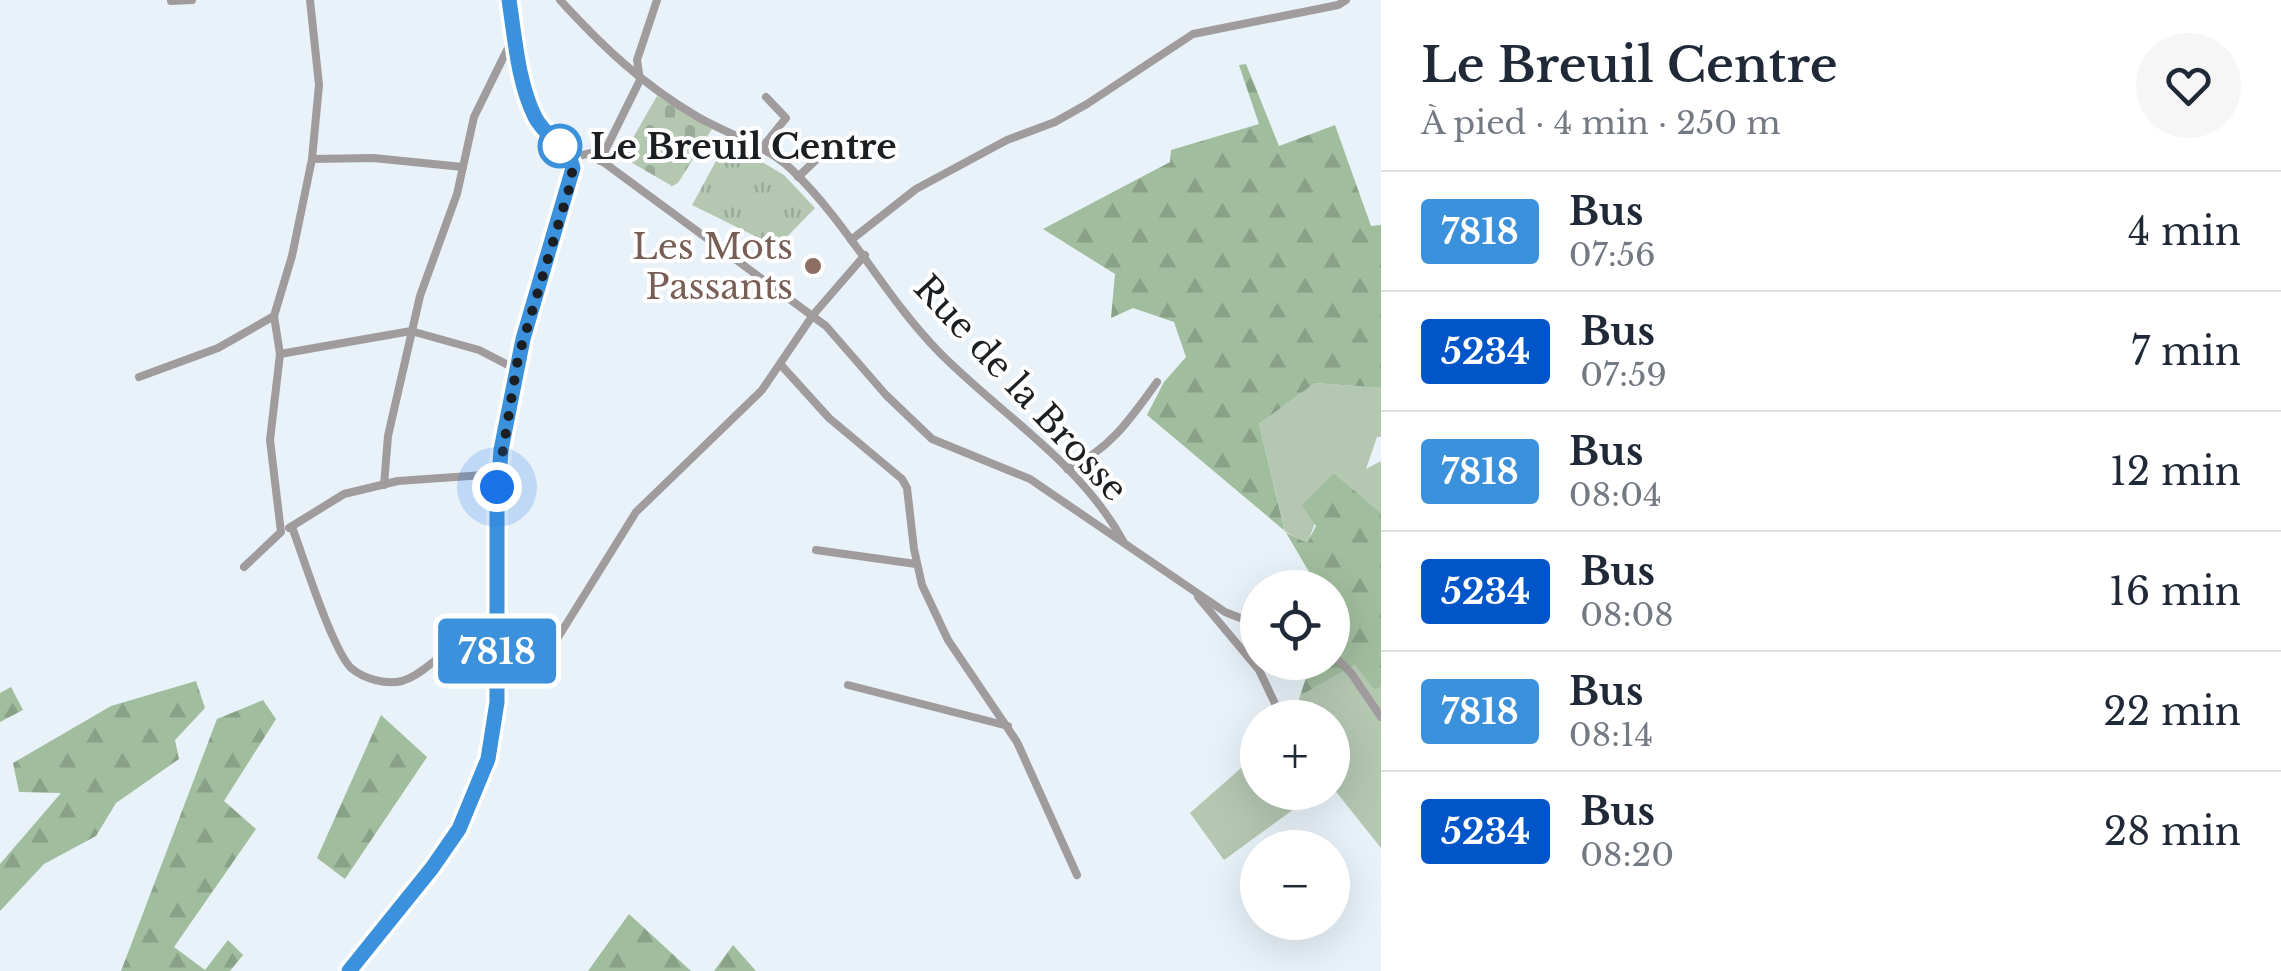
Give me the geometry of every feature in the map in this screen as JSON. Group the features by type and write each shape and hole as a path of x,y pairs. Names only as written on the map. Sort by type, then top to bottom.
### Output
{"main road":[{"path":"349,971 443,854 475,797 494,736 498,474 516,370 572,179 570,158 532,111 509,0"}],"street":[{"path":"171,2 192,0"},
{"path":"281,532 270,440 280,354 274,316 292,256 312,159 319,85 310,0"},
{"name":"Rue de la Brosse","path":"560,0 640,80 789,167 938,351 1066,468 1114,526 1125,546"},
{"path":"600,161 640,80 638,60 657,0"},
{"path":"851,240 916,189 1007,140 1087,104 1194,34 1346,0"},
{"path":"384,485 388,436 420,296 448,224 474,117 507,50 516,43"},
{"path":"760,150 786,118 766,98"},
{"path":"570,158 591,153 812,315 838,338 898,408 932,438 1030,479 1125,546 1240,618"},
{"path":"798,178 822,154"},
{"path":"312,159 374,158 463,166"},
{"path":"292,527 326,618 350,667 380,682 399,682 458,649 539,649 557,639 636,512 762,390 812,315 864,255"},
{"path":"138,378 218,348 274,316"},
{"path":"280,354 411,332 479,350 516,370"},
{"path":"781,365 829,418 902,479 907,488 922,585 948,640 1008,726 1030,767 1077,875"},
{"path":"1066,468 1090,459 1111,442 1157,382"},
{"path":"244,567 281,532 344,494 384,485 498,474"},
{"path":"816,550 916,564"},
{"path":"1192,590 1259,670 1273,700"},
{"path":"1350,672 1381,717"},
{"path":"848,685 1008,726"}],"green space":[{"path":"1246,64 1279,146 1335,125 1371,226 1381,225 1381,388 1315,383 1259,424 1285,531 1147,415 1164,382 1186,357 1174,322 1133,308 1111,318 1115,274 1043,229 1170,162 1171,150 1259,124 1239,65"},
{"path":"657,96 712,129 678,183 672,186 622,157"},
{"path":"727,141 784,175 815,208 777,247 692,205"},
{"path":"1315,383 1381,388 1381,437 1377,437 1366,469 1381,461 1381,513 1334,473 1307,544 1285,531 1259,424"},
{"path":"1334,473 1381,513 1381,687 1374,689 1355,665 1350,668 1350,570 1308,570 1286,532 1307,543 1316,526 1302,505"},
{"path":"1355,665 1374,688 1381,687 1381,848 1350,809 1350,700 1299,700 1328,680 1350,680 1350,668"},
{"path":"1305,680 1328,680 1300,696"},
{"path":"196,681 205,708 175,740 179,759 116,803 96,836 44,864 0,911 0,864 61,793 19,792 13,763 111,706"},
{"path":"11,687 23,710 0,722 0,693"},
{"path":"263,700 276,719 224,801 256,829 174,947 205,970 228,940 243,955 230,971 121,971 217,719"},
{"path":"381,715 427,757 345,879 317,858"},
{"path":"1240,769 1240,810 1293,810 1265,830 1240,830 1240,848 1224,860 1190,813"},
{"path":"629,914 691,971 588,971"},
{"path":"733,945 756,971 714,971"}],"bus line":[{"name":"7818","path":"349,971 459,829 480,784 494,736 501,450 523,339 573,168 567,154 532,111 509,0"}],"place":[{"name":"Le Breuil Centre","path":"560,146"},
{"name":"Les Mots Passants","path":"813,266"}],"route":[{"path":"497,487 518,358 572,179 572,163 560,146"}]}
